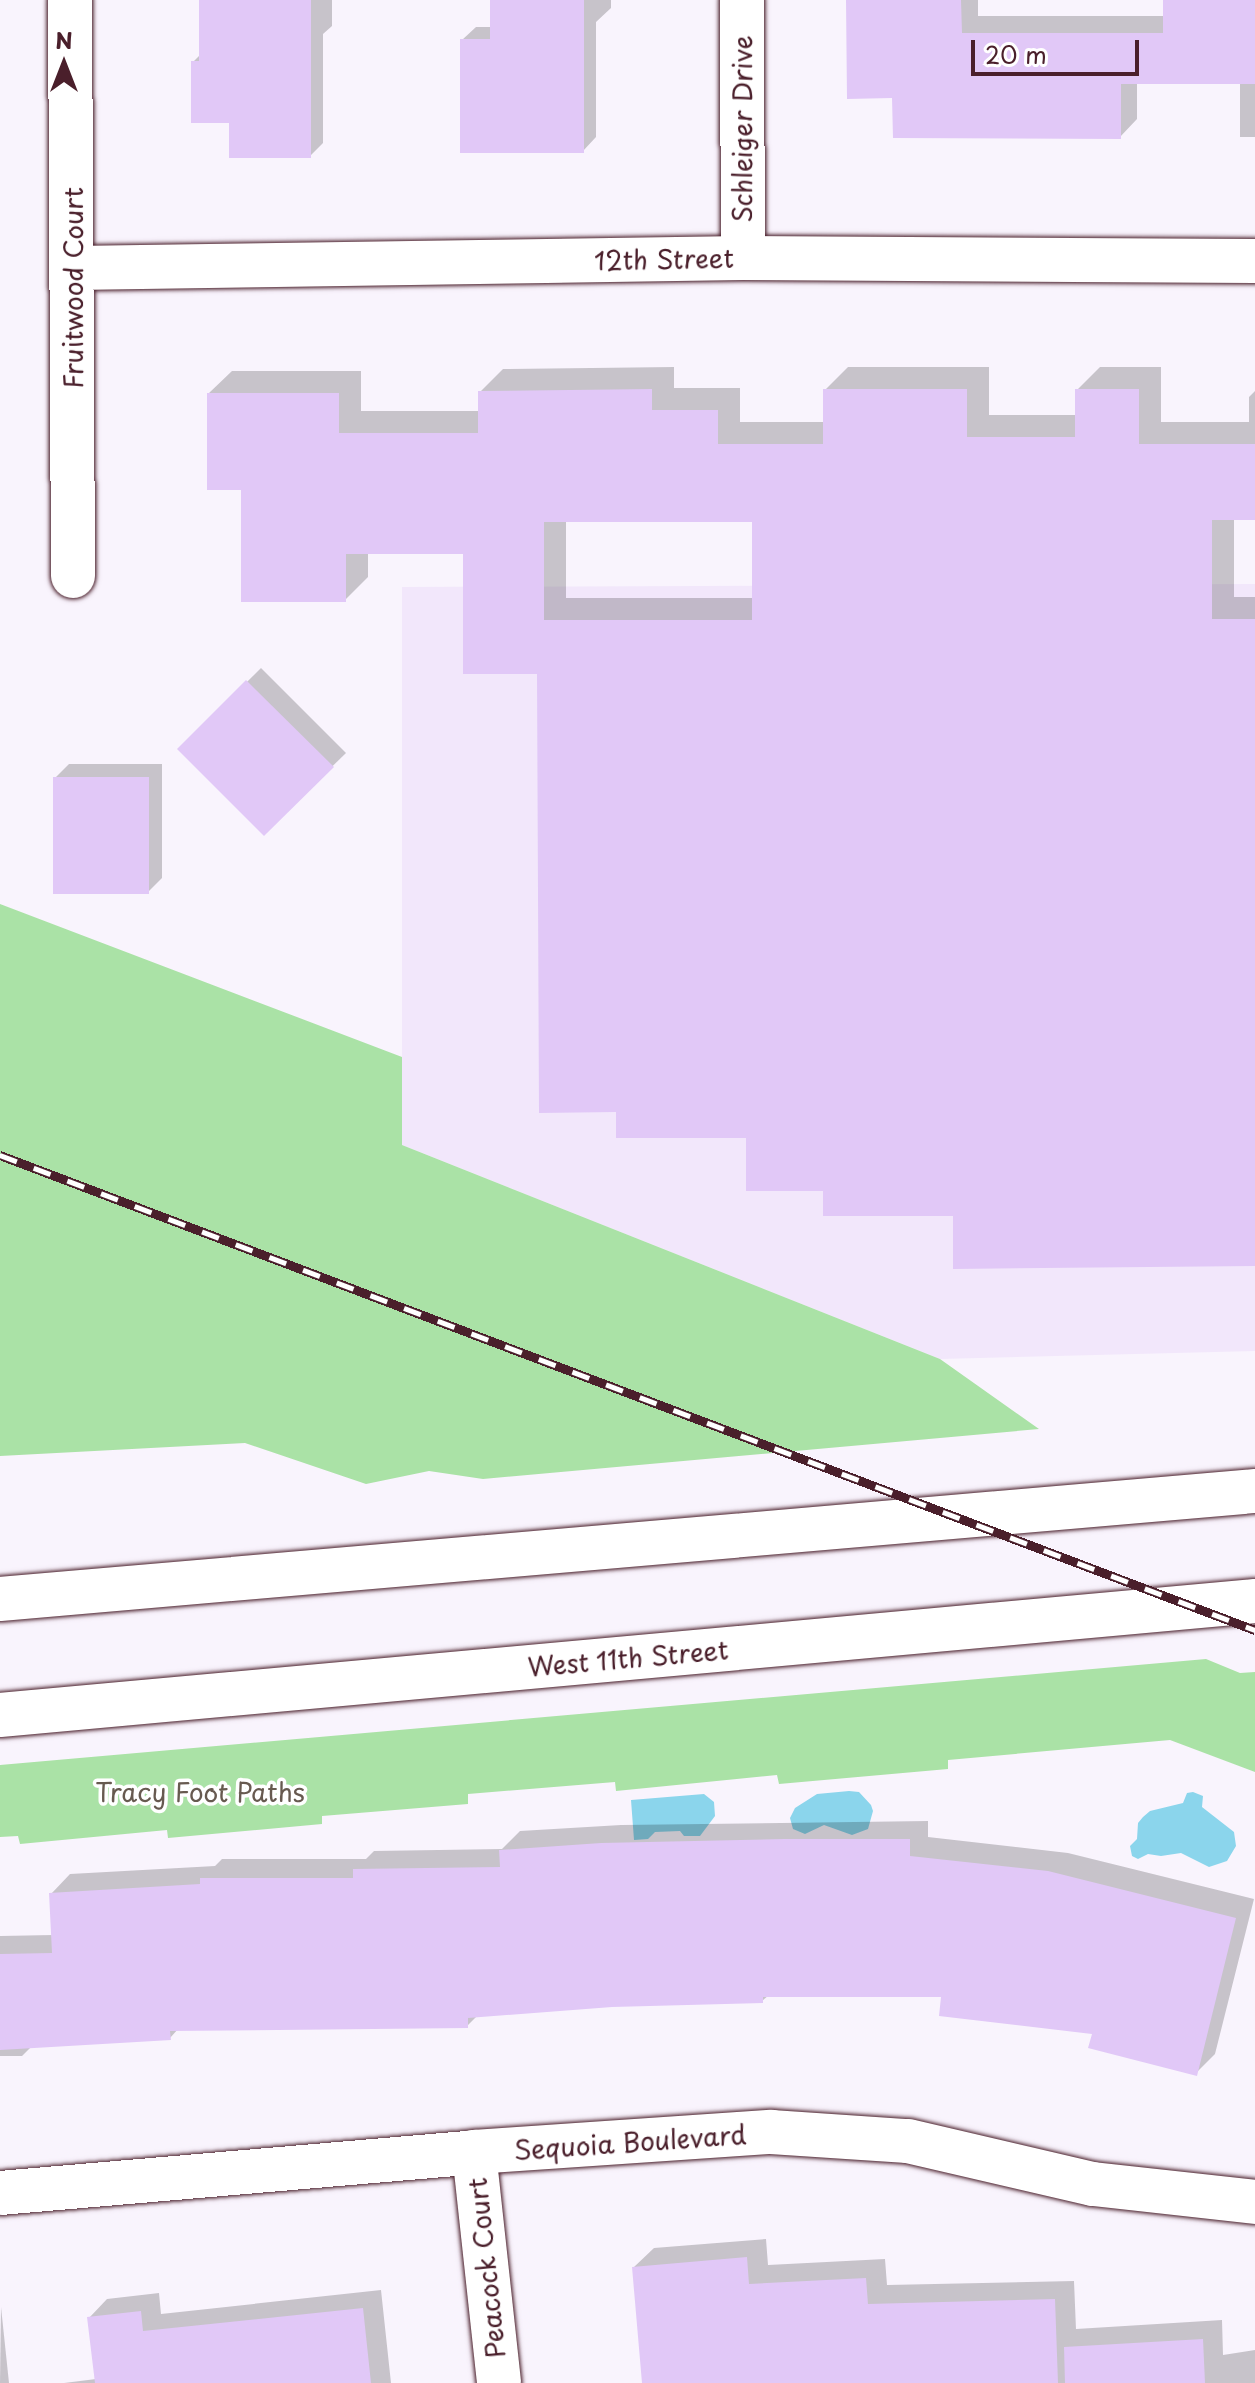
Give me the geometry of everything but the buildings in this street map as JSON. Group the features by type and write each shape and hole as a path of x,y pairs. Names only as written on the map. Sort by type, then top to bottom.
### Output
{"street":[{"name":"Fruitwood Court","path":"70,0 74,268 73,576"},
{"name":"Schleiger Drive","path":"742,0 743,258"},
{"name":"12th Street","path":"74,268 743,258 1255,261"},
{"path":"0,1599 1255,1491"},
{"name":"West 11th Street","path":"0,1715 1255,1601"},
{"name":"Sequoia Boulevard","path":"0,2193 474,2152 771,2132 908,2141 1093,2184 1255,2202"},
{"name":"Peacock Court","path":"474,2152 499,2383"}],"shaded area":[{"path":"1255,584 1255,1351 940,1359 402,1145 402,587"}],"green space":[{"path":"0,904 402,1057 402,1145 940,1359 1039,1429 483,1479 429,1471 366,1484 245,1443 0,1456"},
{"name":"Tracy Foot Paths","path":"1206,1659 1240,1673 1255,1672 1255,1772 1170,1740 948,1760 948,1769 779,1784 777,1775 616,1791 615,1782 468,1794 468,1804 322,1816 322,1824 168,1838 167,1830 20,1844 18,1836 0,1837 0,1765"}],"water":[{"path":"859,1792 871,1805 873,1811 868,1829 852,1835 824,1825 805,1834 793,1829 790,1818 795,1808 817,1794"},
{"path":"1187,1793 1203,1796 1202,1807 1234,1832 1236,1846 1227,1861 1209,1867 1181,1853 1148,1854 1138,1859 1132,1856 1130,1846 1137,1839 1138,1823 1143,1817 1150,1811 1183,1803"},
{"path":"704,1794 714,1802 715,1816 700,1836 684,1836 680,1831 655,1832 648,1839 634,1840 631,1800"}],"railway":[{"path":"0,1155 1255,1630"}]}
